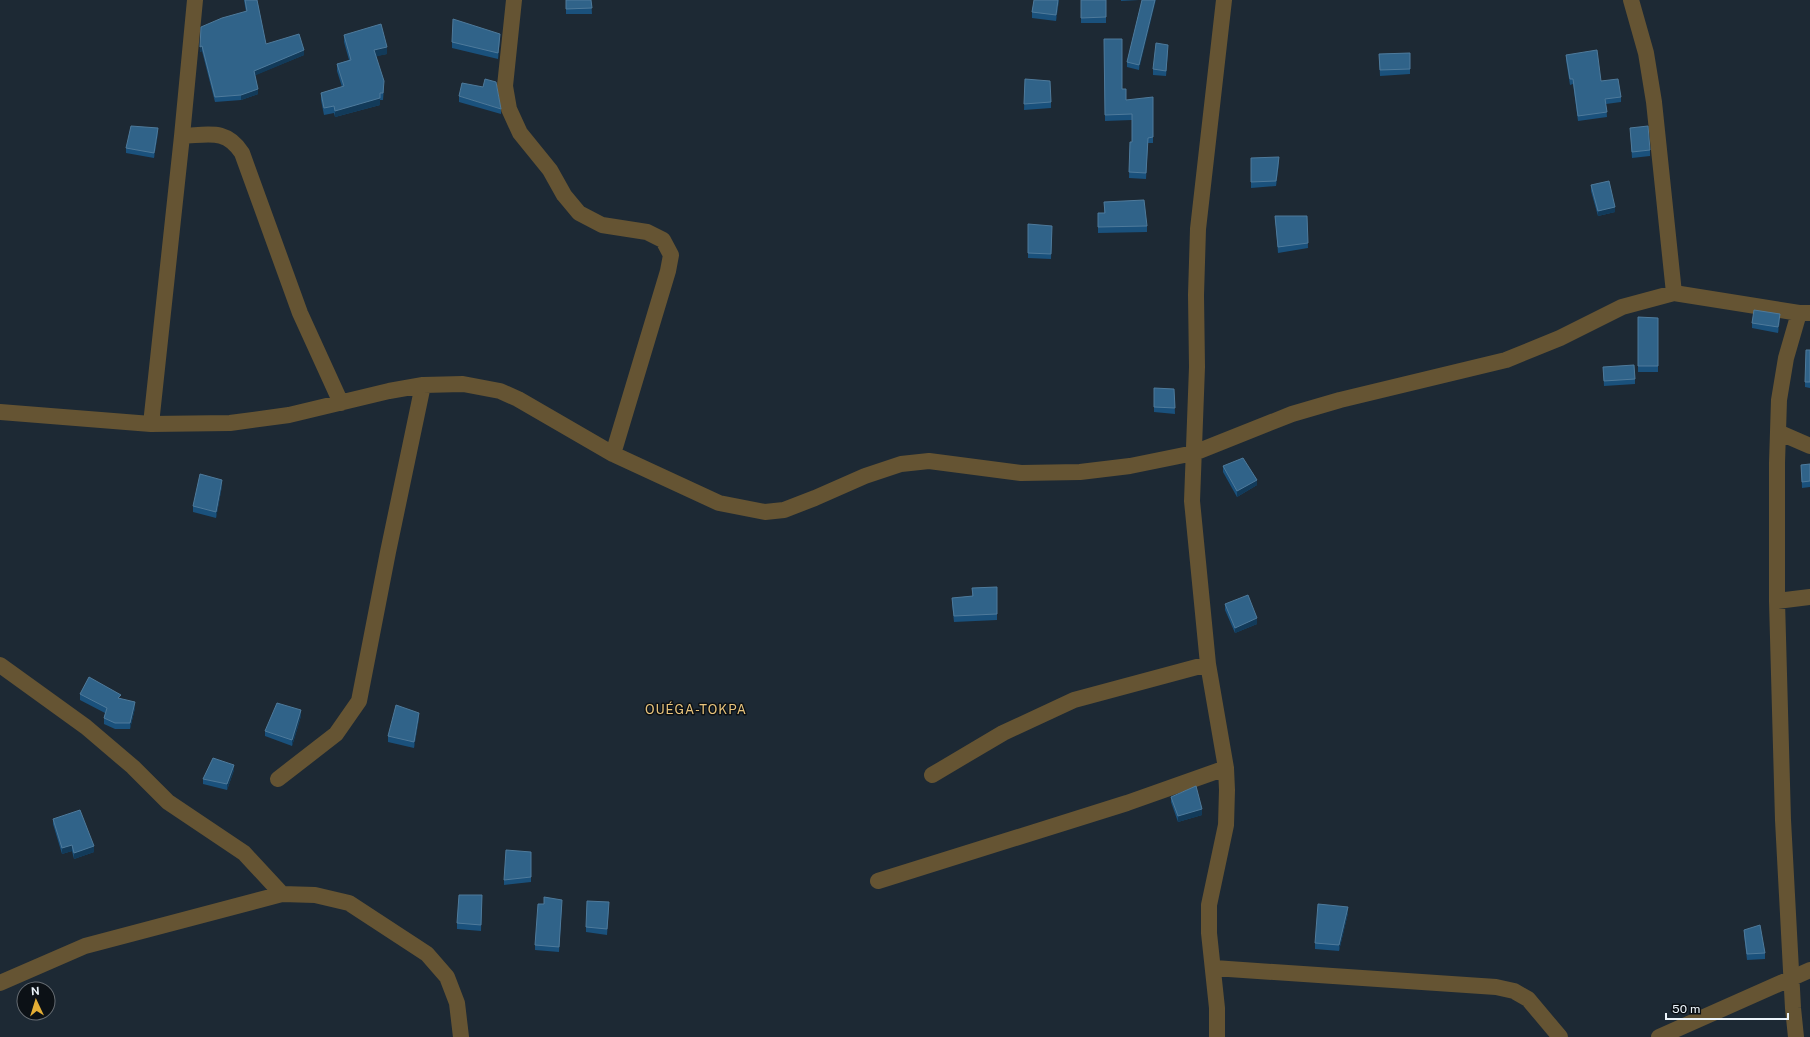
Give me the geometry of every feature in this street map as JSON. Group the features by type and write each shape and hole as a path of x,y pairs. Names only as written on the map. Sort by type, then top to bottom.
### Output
{"street":[{"path":"151,424 195,0"},
{"path":"514,0 505,86 509,108 520,133 550,170 564,195 579,213 602,225 647,232 663,240 671,255 668,271 613,454"},
{"path":"1217,1037 1214,968 1209,933 1209,905 1226,825 1228,790 1226,768 1208,664 1192,501 1198,229 1224,0"},
{"path":"1631,0 1646,53 1654,102 1674,293"},
{"path":"182,136 222,134 235,143 242,153 300,313 341,403"},
{"path":"0,412 151,424 230,423 289,415 389,391 423,385 463,384 500,391 613,454 719,503 765,512 784,510 816,498 865,476 900,464 928,461 1021,473 1080,472 1130,466 1194,453 1285,417 1340,400 1506,360 1560,338 1622,307 1674,293 1805,313 1786,358 1779,400 1778,432 1777,601 1783,820 1791,977 1796,1037"},
{"path":"278,779 336,734 359,701 423,385"},
{"path":"1778,432 1810,446"},
{"path":"1777,601 1810,597"},
{"path":"932,775 1003,733 1074,700 1208,664"},
{"path":"0,665 86,728 133,766 168,802 244,853 282,894"},
{"path":"878,881 1127,803 1226,768"},
{"path":"0,983 85,946 282,894 315,895 349,903 427,954 447,977 457,1003 461,1037"},
{"path":"1214,968 1496,987 1514,991 1528,999 1560,1037"},
{"path":"1658,1037 1791,977 1810,970"}],"building":[{"path":"245,0 257,0 266,44 299,34 304,50 254,71 258,89 241,95 215,97 202,46 200,47 201,27 222,18 247,11"},
{"path":"566,0 591,0 592,8 566,9"},
{"path":"1034,0 1058,0 1056,15 1032,12"},
{"path":"1081,0 1106,0 1106,17 1081,18"},
{"path":"1142,0 1155,0 1139,65 1127,62"},
{"path":"453,19 500,34 498,53 452,42"},
{"path":"381,24 387,47 374,50 384,81 383,93 380,93 380,98 335,111 334,106 324,108 321,93 344,86 337,64 351,60 344,35"},
{"path":"1104,39 1122,39 1122,89 1126,89 1126,100 1153,97 1153,137 1148,138 1146,173 1129,172 1130,142 1132,142 1132,114 1105,115"},
{"path":"1156,43 1168,45 1166,71 1153,69"},
{"path":"1597,50 1601,81 1618,79 1621,97 1605,99 1607,112 1578,116 1573,79 1570,79 1566,55"},
{"path":"1410,53 1410,69 1380,70 1379,54"},
{"path":"485,79 496,82 501,109 459,96 462,83 483,87"},
{"path":"1025,79 1050,81 1051,102 1024,104"},
{"path":"131,126 158,128 154,153 126,148"},
{"path":"1648,126 1650,150 1632,152 1630,128"},
{"path":"1279,157 1276,181 1251,182 1251,158"},
{"path":"1609,181 1615,207 1598,211 1591,185"},
{"path":"1144,200 1147,226 1098,227 1098,213 1105,213 1104,202"},
{"path":"1275,216 1307,216 1308,243 1278,247"},
{"path":"1028,224 1052,226 1051,254 1028,253"},
{"path":"1754,310 1780,314 1778,327 1752,323"},
{"path":"1638,317 1658,318 1658,366 1638,366"},
{"path":"1806,350 1810,350 1810,382 1805,382"},
{"path":"1634,365 1635,379 1604,381 1603,367"},
{"path":"1154,388 1174,389 1175,408 1154,407"},
{"path":"1243,458 1257,480 1237,491 1223,466"},
{"path":"1810,464 1810,481 1802,482 1801,465"},
{"path":"200,474 222,480 216,512 193,506"},
{"path":"997,587 997,614 954,616 952,598 973,596 972,588"},
{"path":"1248,595 1257,618 1235,628 1225,604"},
{"path":"89,677 121,695 118,698 135,702 130,723 115,723 104,718 107,708 80,694"},
{"path":"277,703 301,710 292,740 265,731"},
{"path":"396,705 419,713 414,742 388,736"},
{"path":"213,758 234,765 227,784 203,779"},
{"path":"1196,786 1202,809 1178,816 1171,797"},
{"path":"80,810 94,846 74,853 72,845 62,848 53,819"},
{"path":"506,850 531,852 531,877 504,880"},
{"path":"459,895 482,895 481,925 457,923"},
{"path":"544,897 562,900 559,947 535,945 538,904 544,904"},
{"path":"587,901 609,902 607,929 586,927"},
{"path":"1318,904 1348,907 1339,945 1315,943"},
{"path":"1760,925 1765,953 1747,954 1744,930"}],"district":[{"name":"OUÉGA-TOKPA","path":"696,709"}]}
